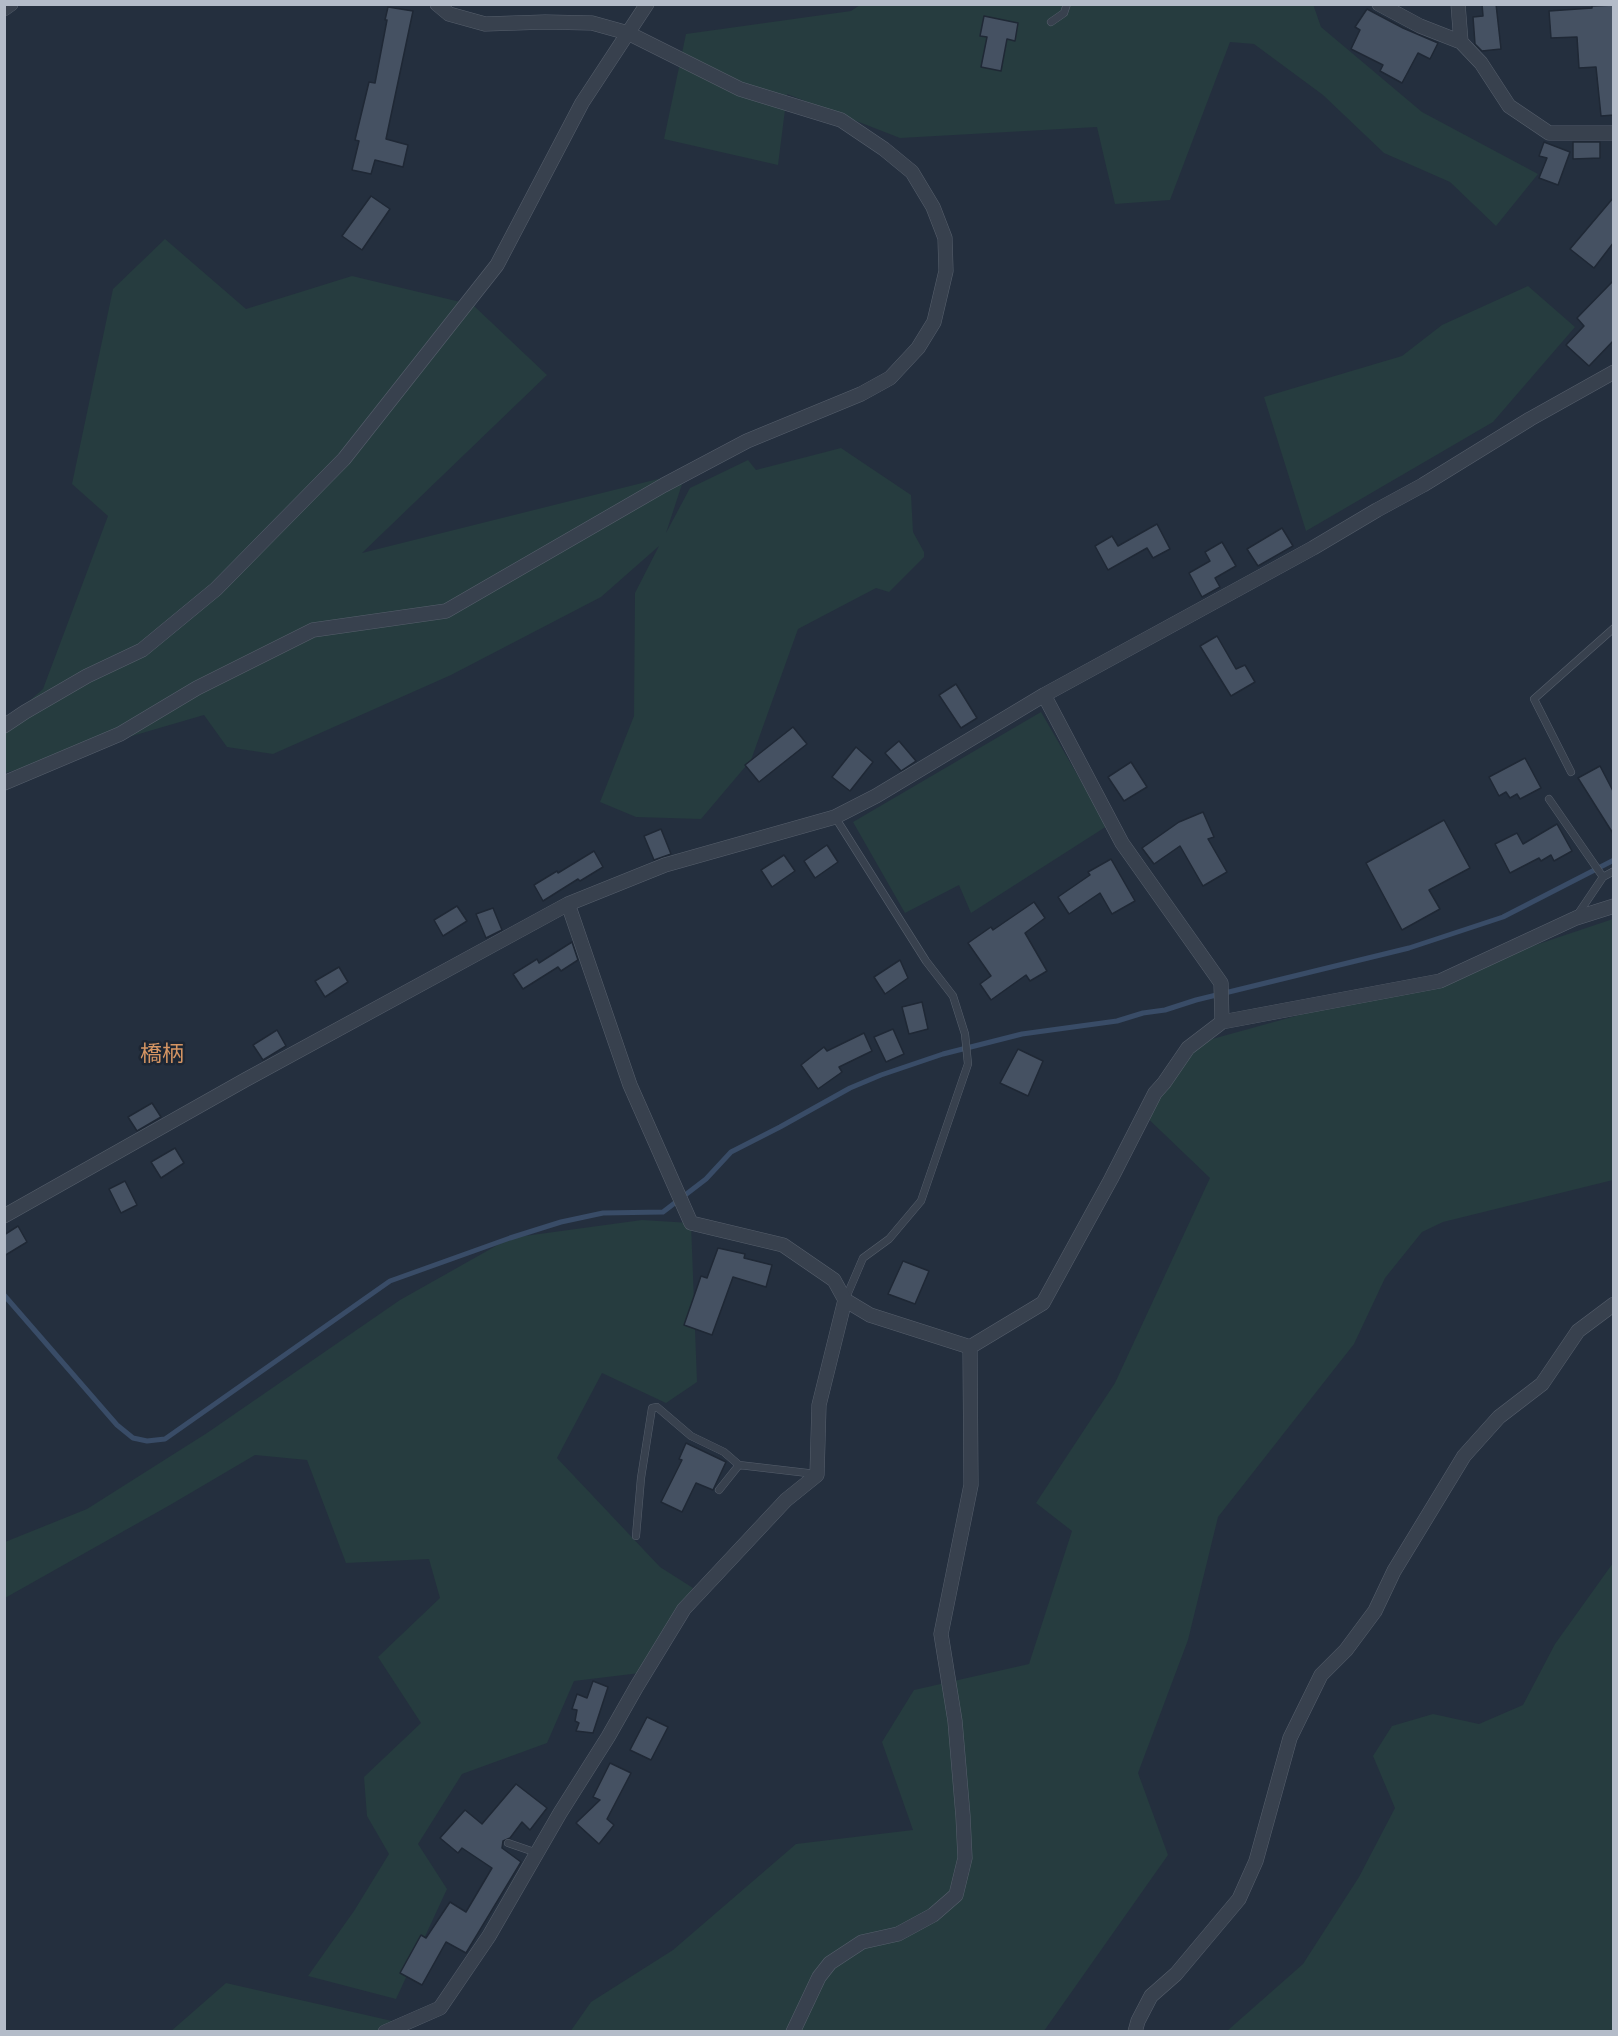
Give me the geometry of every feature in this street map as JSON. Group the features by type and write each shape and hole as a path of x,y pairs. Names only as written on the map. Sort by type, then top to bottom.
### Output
{"street":[{"path":"4,9 10,4"},
{"path":"4,783 120,734 197,688 313,630 446,611 664,485 747,441 861,394 890,378 918,348 934,322 946,271 945,237 933,207 912,172 884,149 841,120 740,89 628,33 592,23 485,24 449,14 437,4"},
{"path":"4,726 87,676 142,651 216,589 344,459 497,265 539,181 582,103 647,4"},
{"path":"1379,4 1420,26 1461,42 1481,63 1509,106 1549,133 1614,133"},
{"path":"1458,4 1461,42"},
{"path":"4,1216 255,1075 568,904 665,865 835,817 876,796 1044,695 1313,548 1530,419 1614,372"},
{"path":"1044,695 1122,843 1221,983 1222,1022"},
{"path":"568,904 630,1085 690,1223 783,1245 834,1280 845,1300 870,1315 970,1347 1044,1303 1155,1093 1188,1048 1222,1022 1440,981 1576,918 1614,906"},
{"path":"385,2031 440,2008 489,1936 684,1609 786,1500 817,1474 819,1405 845,1300"},
{"path":"1135,2031 1151,1996 1176,1974 1239,1899 1256,1861 1290,1738 1322,1675 1346,1650 1375,1611 1394,1571 1464,1456 1499,1417 1542,1384 1578,1331 1614,1304"},
{"path":"793,2031 819,1977 830,1963 862,1942 898,1934 933,1915 956,1895 965,1858 963,1816 955,1721 941,1634 971,1485 970,1347"}],"lane":[{"path":"1051,22 1064,13 1068,4"},
{"path":"1571,772 1534,699 1614,628"},
{"path":"1549,799 1603,876"},
{"path":"835,817 926,961 953,996 965,1036 968,1060 921,1201 889,1239 863,1258 845,1300"},
{"path":"1576,918 1603,876 1614,871"},
{"path":"636,1536 641,1478 652,1408 657,1407 691,1436 724,1452 739,1465 817,1474"},
{"path":"719,1490 739,1465"},
{"path":"508,1843 537,1853"}],"green space":[{"path":"1313,4 1321,27 1422,112 1538,174 1496,226 1450,182 1384,153 1323,95 1254,44 1230,42 1170,200 1115,204 1097,127 900,138 787,94 778,165 664,139 686,34 851,11 860,5"},
{"path":"165,239 246,309 352,276 473,305 547,375 362,553 686,472 666,533 690,488 748,460 756,470 841,448 911,495 913,532 924,552 924,557 889,592 876,588 798,629 751,760 701,819 636,817 600,802 634,716 635,593 659,546 601,597 451,675 273,754 227,747 204,715 5,773 4,723 43,689 108,516 72,484 113,289"},
{"path":"1528,286 1575,327 1493,422 1306,531 1264,397 1402,356 1442,325"},
{"path":"1041,712 1107,826 971,913 959,885 905,913 853,822"},
{"path":"1613,919 1613,1180 1443,1222 1422,1232 1385,1278 1354,1344 1218,1517 1188,1640 1138,1773 1168,1855 1044,2031 570,2032 591,2002 673,1950 796,1844 913,1830 882,1742 914,1690 1029,1664 1072,1531 1036,1503 1115,1383 1210,1178 1139,1110 1164,1083 1205,1041 1455,972"},
{"path":"642,1220 691,1223 697,1382 666,1403 602,1373 557,1458 660,1567 693,1588 640,1673 574,1681 547,1743 462,1774 418,1844 447,1889 396,1999 308,1976 354,1911 389,1854 367,1816 364,1777 421,1723 378,1657 440,1598 429,1559 346,1563 307,1460 255,1455 5,1598 5,1542 87,1509 207,1433 400,1300 510,1238"},
{"path":"1613,1563 1613,2031 1227,2031 1303,1964 1359,1877 1395,1808 1373,1756 1392,1726 1433,1714 1479,1724 1523,1705 1555,1644"},
{"path":"226,1983 401,2023 392,2032 170,2032"}],"building":[{"path":"1482,4 1496,4 1501,49 1482,51 1475,44 1473,17 1483,16"},
{"path":"1614,5 1614,115 1601,116 1596,67 1579,68 1577,37 1551,38 1549,11"},
{"path":"388,7 413,11 386,139 408,145 403,167 375,160 371,174 352,170 359,141 355,140 369,82 375,83"},
{"path":"1367,9 1438,43 1430,59 1418,53 1402,83 1380,71 1383,65 1351,49 1360,30 1355,27"},
{"path":"984,16 1018,23 1015,41 1007,39 1001,71 981,67 987,37 980,36"},
{"path":"1544,142 1570,152 1558,185 1539,178 1547,158 1539,156"},
{"path":"1573,142 1600,142 1600,158 1573,159"},
{"path":"371,196 390,209 362,250 342,236"},
{"path":"1614,197 1614,242 1594,268 1570,249"},
{"path":"1614,280 1614,340 1589,366 1566,345 1584,326 1577,318"},
{"path":"1157,524 1170,549 1153,558 1147,548 1108,570 1095,546 1112,536 1118,546"},
{"path":"1282,528 1293,546 1258,566 1247,549"},
{"path":"1222,542 1236,566 1215,578 1220,587 1202,597 1189,573 1210,561 1205,552"},
{"path":"1217,636 1236,669 1245,665 1255,682 1231,696 1200,646"},
{"path":"956,684 977,718 961,728 939,695"},
{"path":"793,727 807,744 759,782 745,765"},
{"path":"899,741 916,761 901,771 885,753"},
{"path":"856,747 873,762 850,791 832,777"},
{"path":"1525,758 1541,788 1520,799 1517,794 1510,798 1506,792 1499,796 1489,777"},
{"path":"1131,762 1147,787 1124,801 1108,777"},
{"path":"1600,766 1614,793 1614,835 1578,778"},
{"path":"1203,812 1214,837 1208,839 1227,872 1203,886 1180,846 1154,864 1142,848 1179,822"},
{"path":"1444,820 1470,868 1429,890 1440,909 1402,930 1366,863"},
{"path":"1557,824 1572,851 1554,861 1551,855 1541,861 1539,858 1510,873 1495,844 1517,833 1523,844"},
{"path":"661,829 671,854 654,860 644,836"},
{"path":"827,845 838,862 815,878 804,861"},
{"path":"594,851 603,867 580,881 578,879 543,901 534,885"},
{"path":"784,855 795,871 772,887 761,870"},
{"path":"1111,859 1135,901 1112,914 1100,893 1069,914 1058,897 1090,875 1088,872"},
{"path":"1034,902 1045,918 1025,933 1047,971 1030,981 1026,975 991,1000 980,984 991,976 968,943 991,927 993,930"},
{"path":"457,906 467,921 443,936 434,920"},
{"path":"493,908 502,930 486,938 476,914"},
{"path":"572,942 578,960 561,971 558,967 523,989 513,974 537,959 539,963"},
{"path":"900,960 908,978 885,994 874,977"},
{"path":"339,967 348,982 325,997 315,981"},
{"path":"922,1002 928,1029 909,1034 902,1007"},
{"path":"893,1029 904,1054 886,1062 874,1037"},
{"path":"277,1030 286,1046 263,1060 253,1045"},
{"path":"864,1033 872,1051 839,1067 842,1072 818,1089 801,1065 824,1047 827,1051"},
{"path":"1018,1049 1043,1061 1028,1096 1000,1083"},
{"path":"152,1103 161,1117 137,1131 128,1117"},
{"path":"175,1148 184,1163 161,1178 151,1162"},
{"path":"125,1181 137,1205 121,1213 109,1189"},
{"path":"18,1226 27,1242 4,1256 4,1235"},
{"path":"718,1248 745,1254 744,1258 772,1265 766,1287 733,1277 712,1335 684,1325 701,1276 707,1278"},
{"path":"903,1261 929,1271 915,1304 888,1294"},
{"path":"686,1443 726,1462 713,1490 696,1483 682,1512 661,1502 682,1460 679,1459"},
{"path":"593,1681 608,1687 593,1733 576,1731 579,1723 575,1721 577,1710 572,1709 577,1694 587,1698"},
{"path":"647,1717 668,1727 651,1760 630,1750"},
{"path":"610,1763 631,1773 607,1819 614,1825 599,1844 576,1823 600,1800 593,1797"},
{"path":"516,1784 547,1808 530,1830 522,1822 510,1838 503,1841 502,1848 521,1862 466,1953 446,1942 422,1985 400,1973 421,1935 426,1938 450,1902 466,1912 492,1868 462,1848 458,1853 440,1838 465,1810 482,1824"}],"waterway":[{"path":"4,1295 117,1425 133,1438 147,1441 165,1439 390,1281 561,1222 603,1213 663,1212 706,1179 731,1152 850,1088 881,1075 943,1054 1022,1034 1117,1021 1409,948 1503,917 1614,860"}],"district":[{"name":"橋柄","path":"162,1056"}]}
